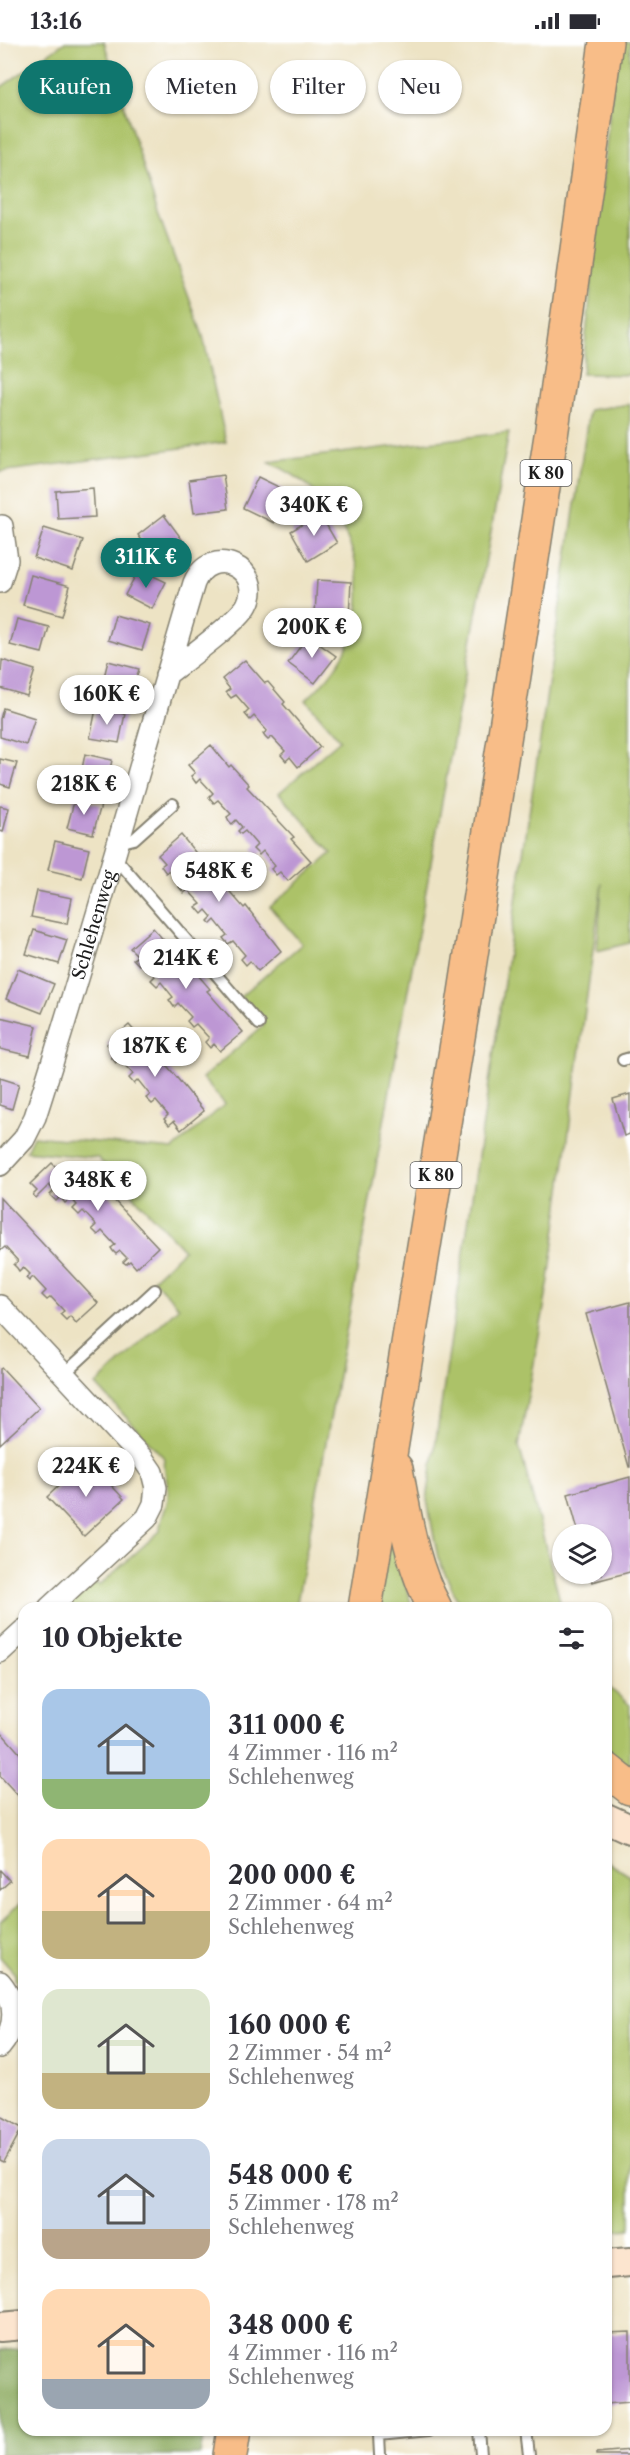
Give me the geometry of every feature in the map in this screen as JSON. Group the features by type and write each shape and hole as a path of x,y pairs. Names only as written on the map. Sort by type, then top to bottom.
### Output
{"highway":[{"name":"K 80","path":"366,1602 459,1030 552,429 606,42"},
{"path":"392,1446 412,1549 432,1602"},
{"path":"612,1774 630,1788"},
{"path":"230,2455 233,2436"}],"main road":[{"path":"612,1821 630,1829"},
{"path":"612,2264 630,2262"},
{"path":"0,2327 18,2326"},
{"path":"241,2455 249,2436"}],"street":[{"path":"0,582 7,560 2,526"},
{"name":"Schlehenweg","path":"0,1165 24,1138 35,1117 166,675 196,577 206,567 218,562 237,567 247,577 251,589 245,609 166,675"},
{"path":"0,1306 146,1463 153,1477 156,1493 152,1509 144,1522 56,1602"},
{"path":"0,1652 18,1636"},
{"path":"0,1982 9,1995 13,2014 9,2034 0,2047"}],"lane":[{"path":"173,804 134,839 116,847 259,1024"},
{"path":"64,1374 156,1290"},
{"path":"379,2436 380,2455"},
{"path":"479,2436 481,2455"},
{"path":"527,2436 529,2455"}],"green space":[{"path":"65,42 104,42 110,60 40,60"},
{"path":"617,42 630,42 630,375 582,374"},
{"path":"18,75 18,114 127,114 158,213 203,336 226,442 0,472 0,88"},
{"path":"630,404 630,943 597,951 602,883 549,1280 519,1446 552,1570 552,1584 556,1584 560,1602 458,1602 438,1558 427,1500 589,410"},
{"path":"509,432 297,1602 71,1602 92,1583 100,1585 160,1531 168,1498 165,1459 96,1385 179,1307 153,1279 184,1250 98,1158 26,1151 33,1136 173,1149 225,1104 202,1078 264,1025 240,997 302,944 270,907 332,853 279,793 340,740 306,700 340,661 355,626 359,597 357,569 349,542 335,516 317,494 294,476 268,462"},
{"path":"389,1530 411,1602 378,1602"},
{"path":"612,1690 630,1705 630,1769 612,1758"},
{"path":"612,1865 630,1876 630,2229 612,2230"},
{"path":"18,1906 18,1986 14,1979 15,1974 0,1957 0,1922"},
{"path":"18,2349 18,2436 204,2436 200,2455 0,2455 0,2351"}],"building":[{"path":"223,475 228,509 194,513 189,480"},
{"path":"258,477 289,492 274,523 243,508"},
{"path":"93,488 95,517 58,519 56,491"},
{"path":"320,514 337,543 308,561 291,531"},
{"path":"164,515 184,542 157,561 138,535"},
{"path":"44,528 83,540 73,571 34,558"},
{"path":"139,569 166,582 152,609 125,595"},
{"path":"31,575 70,586 62,616 23,605"},
{"path":"317,580 351,582 349,616 315,614"},
{"path":"115,615 150,625 142,650 108,640"},
{"path":"17,619 49,627 42,653 10,645"},
{"path":"308,636 336,656 315,683 288,663"},
{"path":"2,660 35,670 27,696 0,688"},
{"path":"245,660 265,683 268,682 285,702 283,704 320,747 298,767 290,757 286,761 281,755 285,751 272,737 268,740 265,737 263,734 267,731 254,716 250,720 245,714 249,710 236,695 231,698 226,692 230,689 222,679"},
{"path":"108,661 139,669 131,697 101,689"},
{"path":"3,708 35,718 26,745 0,737 0,719"},
{"path":"96,709 125,714 119,743 90,738"},
{"path":"211,745 294,837 291,839 311,861 288,881 280,872 276,875 271,869 275,866 263,851 259,855 253,849 257,845 245,831 241,834 238,831 242,827 236,820 232,824 229,821 227,817 231,814 218,800 214,803 209,797 213,793 200,779 196,783 191,776 195,773 188,765"},
{"path":"85,754 112,760 106,790 79,784"},
{"path":"0,759 17,763 10,787 0,784"},
{"path":"75,798 101,805 93,834 67,828"},
{"path":"0,806 9,808 3,832 0,831"},
{"path":"181,835 199,857 201,855 219,875 217,877 244,908 246,906 281,951 258,971 250,961 246,965 241,959 245,955 233,941 228,944 223,938 227,935 215,920 211,924 208,921 212,917 206,910 202,914 196,907 201,904 188,890 184,893 179,887 183,883 170,869 166,873 161,866 165,863 158,855"},
{"path":"55,841 89,849 82,878 48,870"},
{"path":"37,891 72,898 67,924 31,917"},
{"path":"153,928 190,970 192,968 210,989 207,991 243,1032 220,1051 214,1044 210,1048 205,1042 209,1038 196,1024 192,1027 187,1021 191,1017 178,1003 174,1007 169,1000 173,997 161,982 157,986 151,980 155,976 143,962 139,965 133,959 138,956 130,948"},
{"path":"34,930 67,940 59,964 26,954"},
{"path":"18,969 54,984 42,1013 6,999"},
{"path":"0,1017 37,1026 30,1056 0,1049"},
{"path":"129,1025 149,1047 151,1046 204,1111 181,1130 174,1121 169,1125 164,1119 168,1115 156,1101 152,1104 146,1098 150,1095 138,1080 134,1084 129,1078 133,1074 120,1060 116,1063 111,1057 115,1053 107,1044"},
{"path":"0,1078 19,1084 12,1109 0,1105"},
{"path":"630,1094 630,1134 624,1136 613,1099"},
{"path":"52,1163 62,1173 71,1165 87,1183 93,1178 158,1247 136,1268 130,1261 126,1264 123,1262 127,1258 120,1251 116,1254 113,1251 111,1248 115,1245 102,1231 98,1235 92,1229 96,1225 83,1211 79,1215 73,1209 77,1205 71,1198 65,1203 60,1197 56,1201 50,1195 54,1191 49,1185 36,1198 33,1195 37,1191 30,1184"},
{"path":"0,1198 98,1303 76,1323 70,1316 66,1320 60,1314 64,1311 51,1297 47,1300 42,1295 46,1291 33,1277 29,1281 26,1278 30,1274 23,1267 19,1271 14,1265 18,1261 5,1247 0,1251"},
{"path":"630,1302 630,1467 629,1467 586,1314"},
{"path":"2,1368 39,1408 0,1444 0,1369"},
{"path":"87,1459 124,1499 84,1536 47,1497"},
{"path":"630,1477 630,1572 612,1577 612,1524 576,1524 568,1494"},
{"path":"0,1731 18,1751 18,1796 0,1776"},
{"path":"0,1870 10,1881 0,1890"},
{"path":"0,2116 18,2126 18,2136 4,2162 0,2160"},
{"path":"630,2332 630,2402 612,2404 612,2333"},
{"path":"630,2450 630,2455 596,2455 596,2453"}]}
